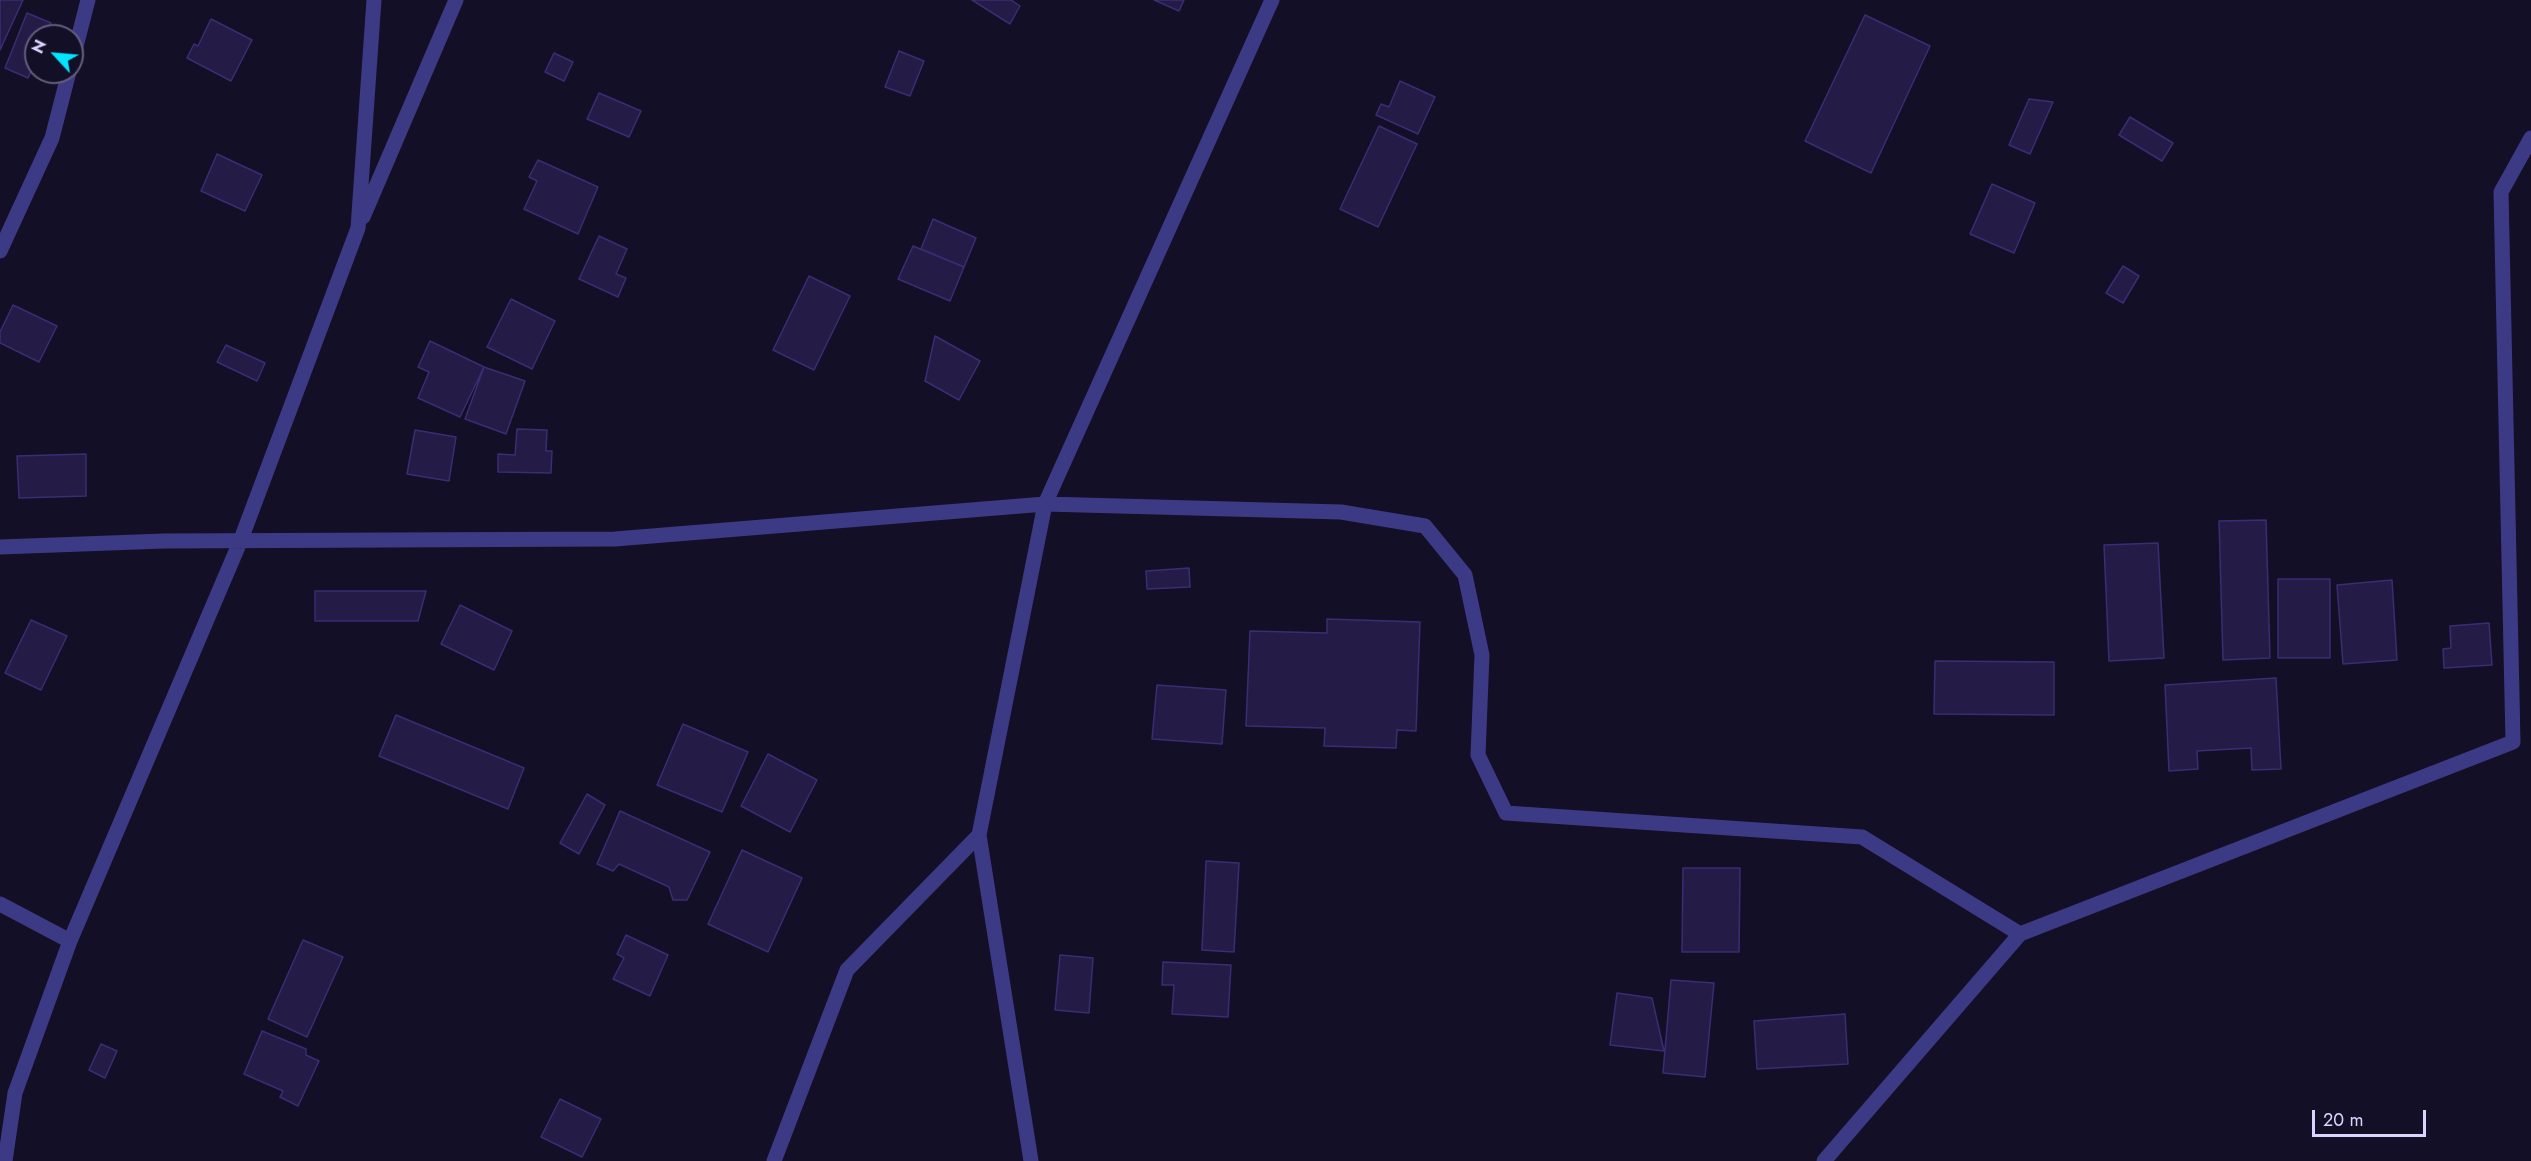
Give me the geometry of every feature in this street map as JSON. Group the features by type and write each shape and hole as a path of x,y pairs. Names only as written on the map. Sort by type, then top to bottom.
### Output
{"street":[{"path":"82,24 88,0"},
{"path":"358,228 374,0"},
{"path":"0,1128 15,1094 70,941 240,542 358,228 456,0"},
{"path":"1031,1161 979,835 1045,504 1272,0"},
{"path":"0,251 52,138 66,84"},
{"path":"1824,1161 2020,934 2513,742 2501,192 2531,138"},
{"path":"0,547 164,541 615,539 1045,504 1341,512 1425,526 1465,574 1482,655 1478,755 1506,813 1862,837 2020,934"},
{"path":"774,1161 847,970 979,835"},
{"path":"0,904 70,941"},
{"path":"4,1161 15,1094"}],"building":[{"path":"0,0 23,0 0,50"},
{"path":"972,0 1011,0 1020,6 1010,24"},
{"path":"1154,0 1184,0 1179,11"},
{"path":"27,13 51,23 24,24 24,76 5,68"},
{"path":"1865,15 1930,46 1871,173 1805,141"},
{"path":"211,19 252,40 231,81 187,58 194,44 198,46"},
{"path":"899,51 924,61 910,96 885,87"},
{"path":"554,53 573,62 564,81 545,72"},
{"path":"1400,81 1435,97 1418,134 1376,115 1381,104 1389,107"},
{"path":"599,93 641,111 629,137 587,119"},
{"path":"2029,99 2053,102 2030,154 2009,145"},
{"path":"2130,117 2173,143 2162,161 2119,135"},
{"path":"1379,126 1417,144 1378,227 1340,209"},
{"path":"217,154 262,175 245,211 201,191"},
{"path":"538,160 598,187 578,234 524,209 537,181 529,177"},
{"path":"1992,184 2035,203 2014,253 1970,234"},
{"path":"933,219 976,238 964,267 921,249"},
{"path":"599,236 627,249 616,274 626,278 618,297 579,279"},
{"path":"913,246 964,267 950,301 898,279"},
{"path":"2123,266 2139,276 2123,303 2106,293"},
{"path":"809,276 850,296 814,370 773,350"},
{"path":"511,299 555,321 532,369 487,347"},
{"path":"13,305 57,326 39,362 0,343 0,332"},
{"path":"935,336 980,361 959,400 925,381"},
{"path":"430,341 484,367 460,417 418,398 429,372 418,367"},
{"path":"226,345 265,363 257,381 217,362"},
{"path":"484,367 525,381 506,434 465,419"},
{"path":"517,429 547,430 546,451 552,451 551,473 498,472 498,454 515,455"},
{"path":"415,430 456,437 449,481 407,474"},
{"path":"86,454 86,496 19,498 17,456"},
{"path":"2266,520 2270,658 2223,660 2219,521"},
{"path":"2158,543 2164,658 2109,661 2104,545"},
{"path":"1189,568 1190,587 1147,589 1146,571"},
{"path":"2278,579 2330,579 2330,658 2278,658"},
{"path":"2392,580 2397,660 2343,664 2337,585"},
{"path":"315,591 426,591 418,621 315,621"},
{"path":"460,605 512,631 494,670 441,644"},
{"path":"1327,619 1420,622 1416,731 1397,730 1396,748 1324,746 1325,728 1246,726 1250,631 1327,633"},
{"path":"31,620 67,636 41,690 5,673"},
{"path":"2489,623 2492,665 2444,668 2443,649 2451,648 2450,626"},
{"path":"1935,661 2054,662 2054,715 1934,714"},
{"path":"2276,678 2281,769 2252,770 2251,748 2197,751 2198,769 2169,771 2165,685"},
{"path":"1157,685 1226,690 1222,744 1152,739"},
{"path":"396,715 524,768 508,809 379,756"},
{"path":"683,724 748,752 722,812 657,785"},
{"path":"768,754 817,780 790,832 741,806"},
{"path":"587,794 605,805 579,854 560,843"},
{"path":"620,811 710,852 687,900 673,900 669,887 619,864 613,871 597,864"},
{"path":"742,850 802,878 768,952 708,924"},
{"path":"1206,861 1239,863 1234,952 1202,950"},
{"path":"1683,868 1740,868 1739,952 1682,952"},
{"path":"626,935 668,955 650,996 613,979 624,958 617,954"},
{"path":"303,940 343,957 307,1037 268,1019"},
{"path":"1060,955 1093,958 1089,1013 1055,1010"},
{"path":"1163,962 1231,965 1228,1017 1172,1014 1174,985 1162,985"},
{"path":"1671,980 1714,983 1705,1077 1663,1073"},
{"path":"1617,993 1652,998 1664,1051 1610,1045"},
{"path":"1845,1014 1848,1064 1757,1069 1754,1021"},
{"path":"262,1031 306,1049 306,1055 319,1061 298,1106 280,1097 283,1091 244,1074"},
{"path":"101,1044 117,1051 105,1078 89,1070"},
{"path":"560,1099 601,1119 582,1157 541,1137"}]}
